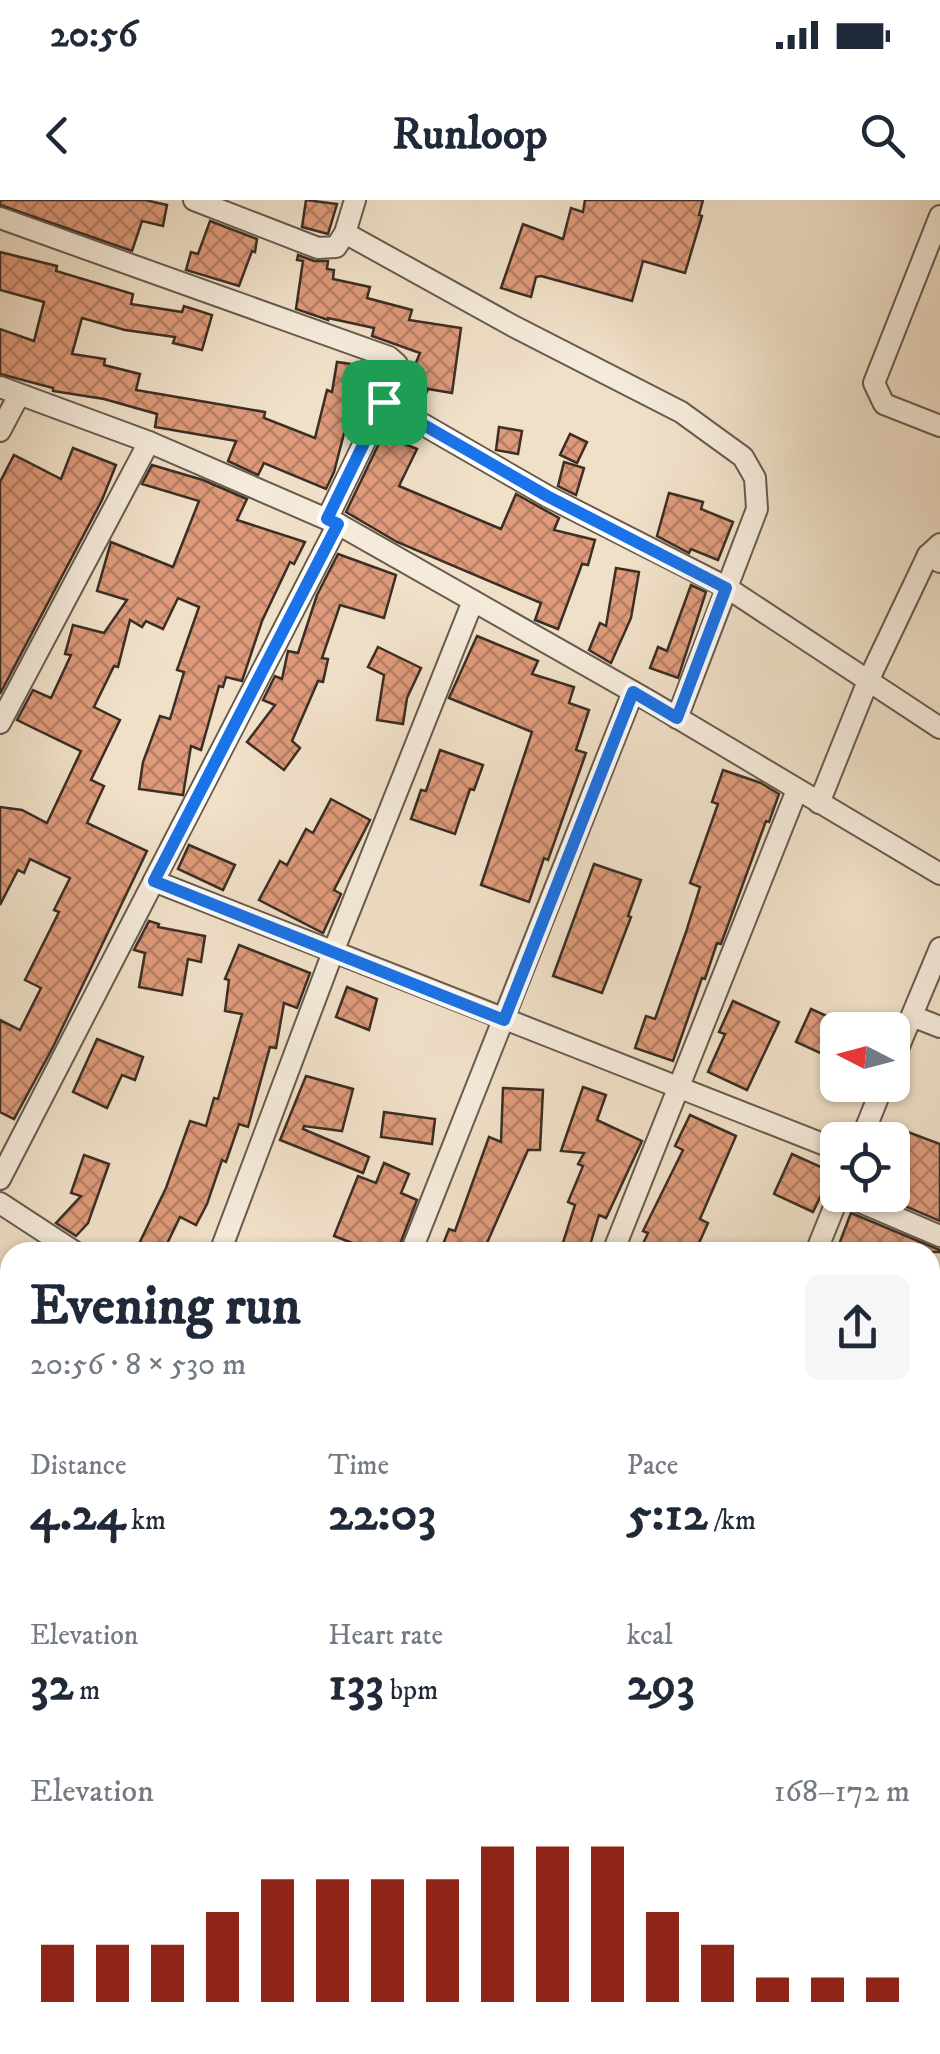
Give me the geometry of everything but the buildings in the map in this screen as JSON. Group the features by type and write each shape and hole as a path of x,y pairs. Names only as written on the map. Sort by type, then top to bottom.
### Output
{"street":[{"path":"194,200 318,248 336,247 355,200"},
{"path":"940,216 874,383 884,404 940,426"},
{"path":"0,218 389,357 397,364 398,372 333,521 0,1180"},
{"path":"345,232 512,326 680,412 742,456 754,478 758,509 677,718"},
{"path":"0,431 9,391 149,442 333,521 940,874"},
{"path":"384,402 547,496 726,588 940,728"},
{"path":"0,723 149,442"},
{"path":"819,803 868,681 936,554"},
{"path":"224,1242 473,601"},
{"path":"415,1242 633,692"},
{"path":"616,1242 797,790"},
{"path":"154,881 820,1143"},
{"path":"910,1021 940,948"},
{"path":"912,1016 940,1027"},
{"path":"0,1203 59,1242"},
{"path":"821,1242 834,1212"},
{"path":"883,1212 940,1236"}],"route":[{"path":"384,402 547,496 726,588 677,718 633,692 504,1020 154,881 338,524 327,519 384,402"}]}
